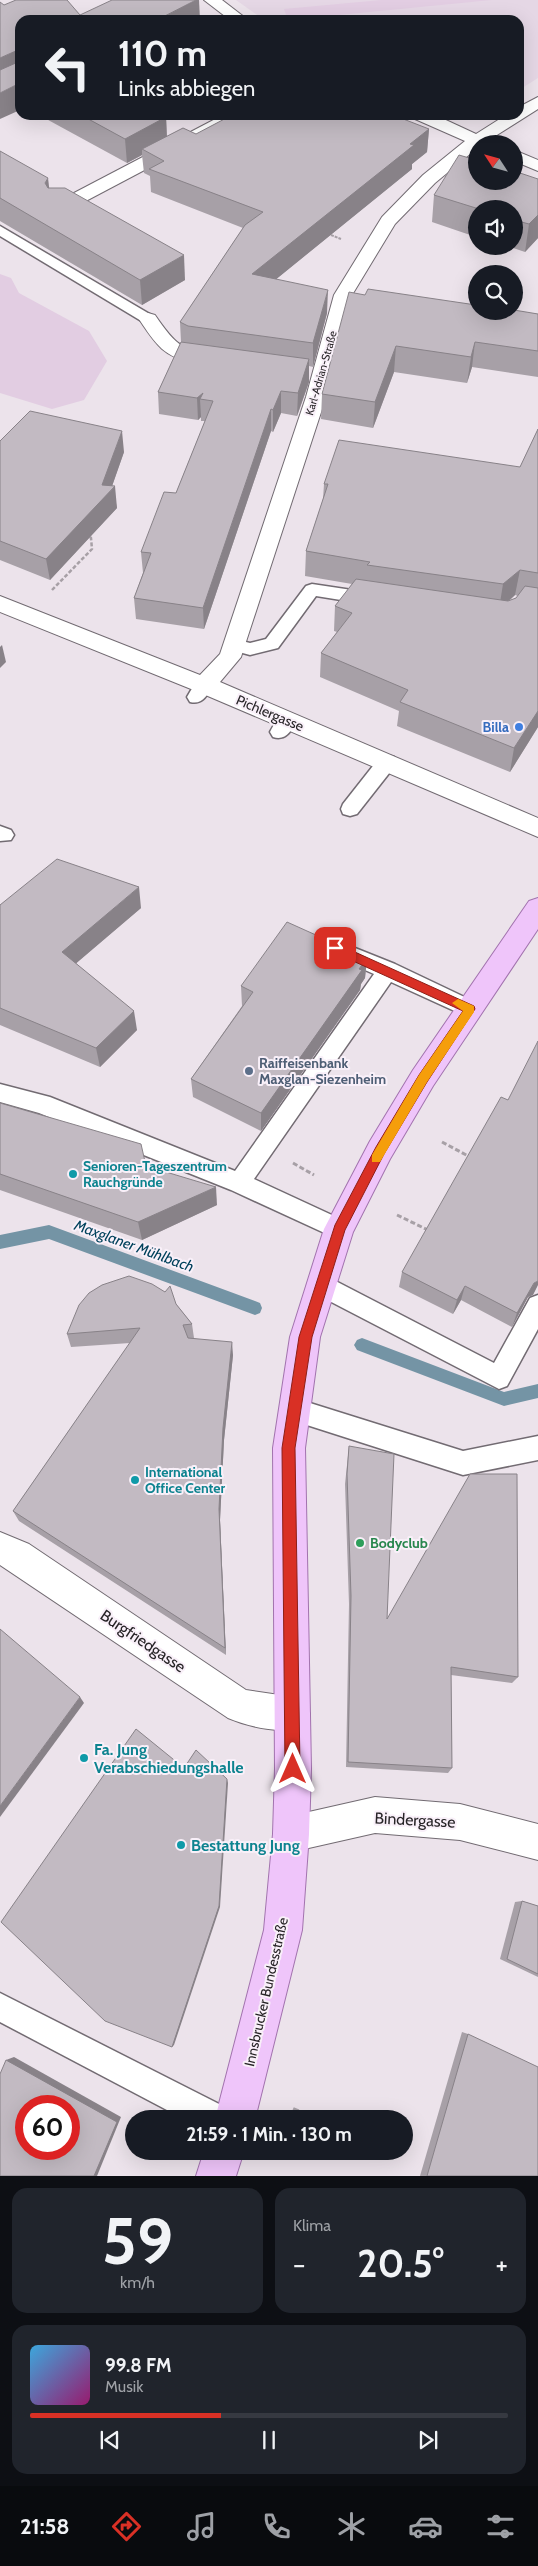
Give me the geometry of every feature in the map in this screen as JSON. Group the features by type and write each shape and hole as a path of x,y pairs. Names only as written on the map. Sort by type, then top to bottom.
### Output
{"main road":[{"name":"Innsbrucker Bundesstraße","path":"237,2110 283,1930 291,1834 293,1714 289,1448 305,1337 339,1229 380,1150 423,1078 538,908"},
{"path":"216,2176 221,2160"}],"street":[{"path":"212,0 233,15"},
{"name":"Karl-Adrian-Straße","path":"524,111 538,102"},
{"path":"60,208 226,120"},
{"path":"432,120 468,137"},
{"name":"Karl-Adrian-Straße","path":"490,135 511,120"},
{"name":"Karl-Adrian-Straße","path":"200,691 230,657 312,374 343,295 388,221 429,179 468,151"},
{"path":"523,159 538,166"},
{"path":"148,319 166,346 178,353 184,356 230,363"},
{"name":"Pichlergasse","path":"0,604 283,726 387,762 538,828"},
{"name":"Burgfriedgasse","path":"0,1548 26,1562 240,1706 293,1714"},
{"name":"Bindergasse","path":"291,1834 375,1815 460,1822 538,1842"}],"lane":[{"path":"8,232 148,319"},
{"path":"234,645 250,649 272,644 312,590 389,601"},
{"path":"350,809 387,762"},
{"path":"335,948 388,970 470,1009"},
{"path":"239,1183 388,970"},
{"path":"0,1093 42,1104 239,1183 339,1229"},
{"path":"322,1285 498,1378 538,1306"},
{"path":"294,1410 463,1463 538,1448"},
{"path":"1,2007 199,2110"}],"path":[{"path":"29,615 92,549 90,538 85,533"},
{"path":"442,1142 472,1158"},
{"path":"397,1215 431,1232"}],"shaded area":[{"path":"236,0 538,0 538,78 524,87 524,15 257,15"},
{"path":"381,0 492,0 339,15 286,15 284,9"},
{"path":"0,274 11,278 19,293 89,331 107,361 84,400 52,409 0,393"}],"building":[{"path":"16,0 67,0 80,15 15,15 15,51 0,58 0,2 4,5"},
{"path":"112,0 196,0 167,15 80,15"},
{"path":"15,63 15,86 0,93 0,70"},
{"path":"90,120 160,120 125,139"},
{"path":"223,120 406,120 429,129 410,144 414,145 252,274 328,290 313,343 188,326 180,322 245,225 263,212 149,169 164,161 142,149 183,128 196,134"},
{"path":"0,151 48,178 45,183 48,188 65,188 184,255 140,280 0,198"},
{"path":"459,155 468,158 468,190 523,190 523,174 538,179 538,215 529,224 523,222 523,200 468,200 468,206 434,195"},
{"path":"368,289 468,304 468,320 523,320 523,312 538,314 538,351 475,342 471,357 396,346 375,402 322,394 349,292 365,295"},
{"path":"181,342 309,359 298,393 281,391 273,410 271,409 203,608 134,598 151,553 141,552 164,492 176,493 213,401 200,399 203,393 197,398 158,392"},
{"path":"30,411 122,431 102,485 115,486 46,559 0,541 0,441"},
{"path":"538,429 538,573 520,570 503,584 367,565 370,562 306,551 328,484 324,484 339,440 520,467"},
{"path":"356,579 508,601 516,598 525,586 538,588 538,711 514,748 400,702 408,690 321,653 352,613 335,606"},
{"path":"57,859 139,887 62,952 134,1011 96,1048 0,1008 0,905"},
{"path":"287,922 367,958 359,969 362,970 261,1113 191,1079 253,992 241,986"},
{"path":"538,1041 538,1281 534,1283 517,1313 465,1286 457,1300 402,1272 501,1097 508,1100"},
{"name":"Senioren-Tageszentrum Rauchgründe","path":"0,1103 141,1144 146,1166 216,1187 138,1222 0,1174"},
{"name":"International Office Center","path":"129,1276 152,1284 165,1292 170,1286 176,1304 192,1324 183,1325 188,1338 232,1342 223,1428 219,1509 225,1648 13,1511 140,1328 67,1334 79,1305 89,1293 102,1285"},
{"path":"349,1446 394,1454 387,1619 470,1474 517,1474 518,1677 451,1667 452,1768 348,1762 351,1596 347,1474"},
{"path":"0,1629 80,1697 0,1806"},
{"name":"Bestattung Jung","path":"136,1729 184,1768 196,1750 227,1779 219,1906 172,2047 105,2021 1,1922"},
{"path":"522,1901 538,1906 538,1974 507,1959"},
{"path":"468,2034 538,2067 538,2176 427,2176"},
{"path":"6,2060 69,2095 15,2095 15,2160 80,2160 80,2101 117,2122 94,2176 0,2176 0,2074"}],"waterway":[{"name":"Maxglaner Mühlbach","path":"0,1242 49,1232 255,1308"},
{"name":"Maxglaner Mühlbach","path":"362,1345 504,1399 538,1391"}],"slow traffic":[{"path":"376,1158 423,1078 470,1009 458,1003"}],"place":[{"name":"Billa","path":"519,727"},
{"name":"Raiffeisenbank Maxglan-Siezenheim","path":"249,1071"},
{"name":"Senioren-Tageszentrum Rauchgründe","path":"73,1174"},
{"name":"International Office Center","path":"135,1480"},
{"name":"Bodyclub","path":"360,1543"},
{"name":"Fa. Jung Verabschiedungshalle","path":"84,1758"},
{"name":"Bestattung Jung","path":"181,1845"}],"route":[{"path":"293,1769 289,1448 305,1337 339,1229 380,1150 423,1078 470,1009 388,970 335,948"}]}
